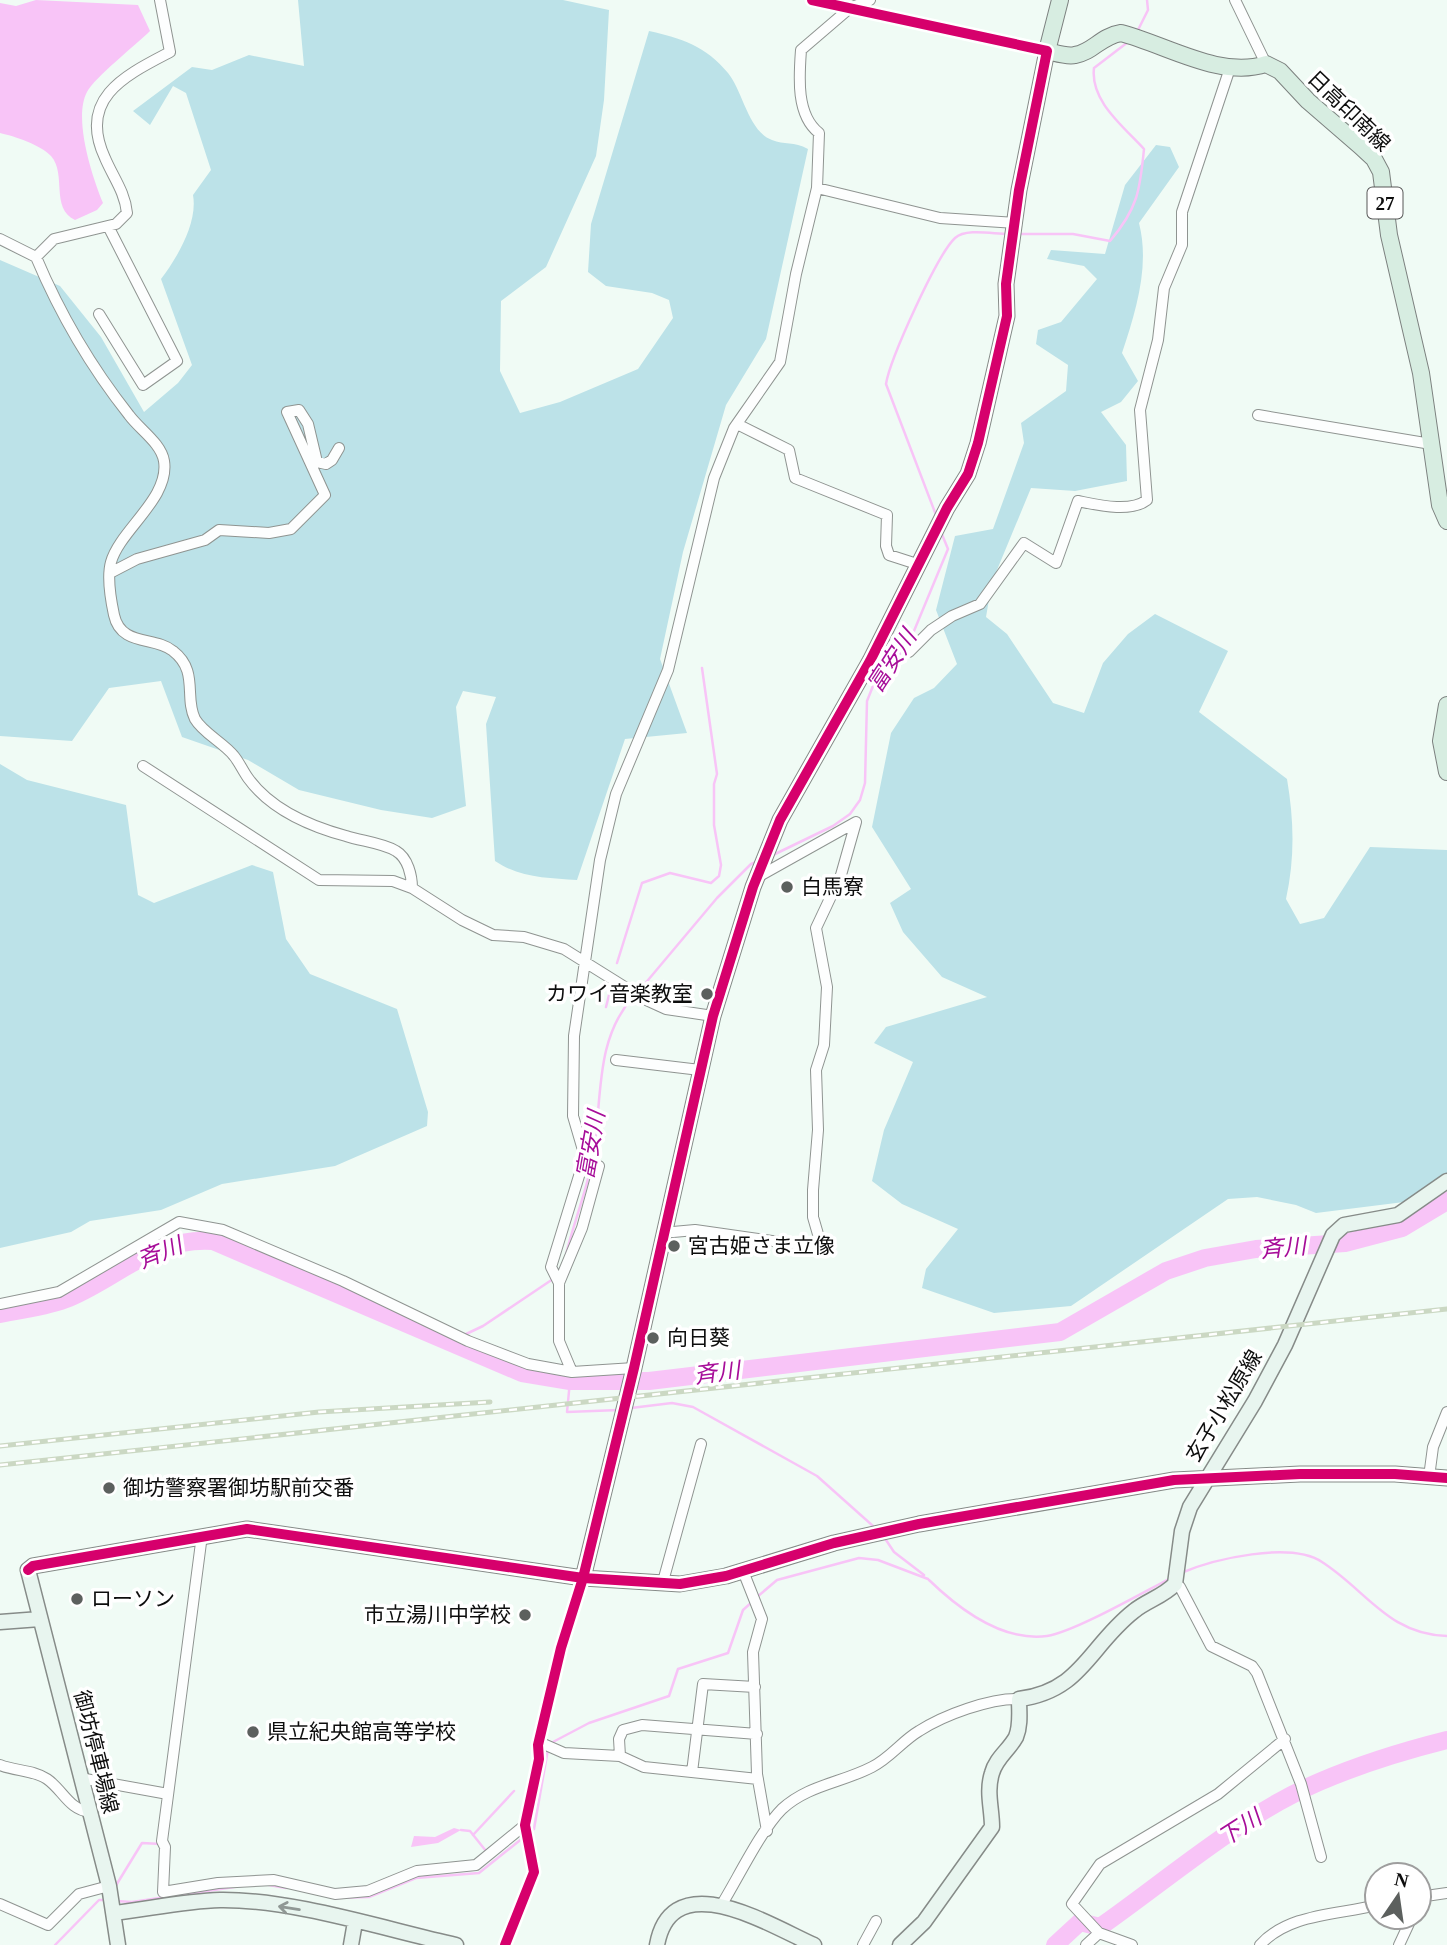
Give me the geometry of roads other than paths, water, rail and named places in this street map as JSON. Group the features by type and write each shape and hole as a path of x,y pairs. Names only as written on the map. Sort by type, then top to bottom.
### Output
{"main road":[{"path":"1060,0 1047,51 1073,56 1106,35 1133,36 1230,68 1250,69 1266,64"},
{"name":"日高印南線","path":"1266,64 1280,71 1308,101 1374,159 1381,172 1389,235 1421,373 1431,444 1441,482 1440,505 1447,520"},
{"path":"1447,705 1441,741 1447,772"}],"street":[{"path":"36,257 54,239 116,224 127,213 125,197 99,145 97,130 100,108 109,90 123,77 170,52 160,0"},
{"path":"505,1945 534,1872 525,1825 539,1759 538,1742 561,1647 583,1578 634,1368 662,1233 713,1016 755,880 769,844 920,565 947,508 968,474 978,443 1007,316 1006,284 1019,190 1047,51 812,0"},
{"path":"559,1283 551,1267 583,1163 583,1150 573,1116 575,1010 595,881 615,794 668,670 714,478 737,424 780,362 796,274 817,188 819,134 809,125 799,86 801,50 850,8 870,0"},
{"path":"1235,0 1266,64"},
{"path":"909,652 931,630 952,616 980,604 1024,543 1056,563 1078,502 1105,507 1141,505 1147,500 1140,410 1158,340 1164,288 1182,245 1182,212 1230,68"},
{"path":"817,188 940,218 1016,223"},
{"path":"99,314 144,385 177,361 108,226"},
{"path":"1,241 36,257 52,294 86,355 131,417 161,450 164,462 160,484 147,509 122,541 111,562 114,618 126,634 137,641 172,649 182,660 189,674 195,719 233,755 249,780 279,808 314,827 398,851 408,866 412,888"},
{"path":"110,573 137,559 205,540 219,530 270,533 291,529 325,495 287,412 299,410 308,424 317,462 326,464 339,449"},
{"path":"1258,415 1431,444"},
{"path":"737,424 789,450 795,478 887,514 886,546 889,555 920,565"},
{"path":"143,766 319,880 393,881 412,888 493,935 524,937 564,949 644,999 666,1009 713,1016"},
{"path":"662,1233 695,1230 822,1248 813,1217 813,1190 818,1130 816,1070 824,1045 827,987 816,928 841,875 856,822 755,880"},
{"path":"616,1060 700,1070"},
{"path":"572,1372 559,1341 559,1283 582,1228 599,1166"},
{"name":"玄子小松原線","path":"1175,1584 1182,1531 1190,1507 1230,1445 1273,1367 1334,1235 1344,1225 1398,1215 1447,1181"},
{"path":"0,1304 60,1292 179,1222 223,1230 468,1340 528,1364 572,1372 634,1368"},
{"path":"1429,1477 1433,1447 1447,1412"},
{"path":"662,1585 701,1444"},
{"path":"525,1825 476,1865 417,1871 368,1891 335,1894 264,1881 218,1883 163,1892 165,1847 162,1841 202,1535 247,1529 278,1532 583,1578 662,1585 743,1571 834,1543 919,1524 1208,1476 1300,1474 1447,1478"},
{"name":"御坊停車場線","path":"118,1945 108,1886 28,1570 33,1566 202,1535"},
{"path":"743,1571 762,1619 753,1652 758,1779 767,1831"},
{"path":"722,1904 780,1811 808,1789 836,1782 874,1766 918,1731 950,1717 998,1699 1019,1699 1054,1691 1080,1669 1119,1623 1175,1584 1180,1587 1211,1646 1252,1666 1301,1784 1321,1857"},
{"path":"0,1622 40,1619"},
{"path":"692,1772 703,1684 755,1687"},
{"path":"900,1945 924,1922 992,1827 988,1799 990,1777 995,1763 1015,1737 1019,1725 1019,1699"},
{"path":"620,1756 619,1739 623,1731 642,1725 757,1734"},
{"path":"1132,1945 1099,1933 1072,1903 1100,1864 1218,1794 1285,1740"},
{"path":"538,1742 564,1753 620,1756 644,1768 758,1779"},
{"path":"0,1765 37,1774 50,1781 72,1806 90,1812"},
{"path":"80,1778 168,1794"},
{"path":"262,1904 264,1881"},
{"path":"0,1904 48,1925 79,1894 108,1886"},
{"path":"114,1913 221,1900 262,1904 456,1945"},
{"path":"657,1945 665,1923 684,1906 722,1904 814,1945"},
{"path":"1260,1945 1277,1932 1298,1922 1327,1913 1363,1907"},
{"path":"863,1945 876,1920"},
{"path":"351,1945 355,1922"},
{"path":"1086,1945 1099,1933"}],"waterway":[{"name":"富安川","path":"1137,32 1148,10 1147,0"},
{"name":"富安川","path":"1018,234 1073,234 1110,241 1127,218 1139,187 1144,149 1103,102 1094,80 1094,68 1128,42"},
{"name":"富安川","path":"936,515 886,384 889,371 915,308 937,264 955,238 973,232 1008,234"},
{"name":"富安川","path":"771,856 833,826 850,814 860,800 865,783 867,701 873,686 909,643 948,549 941,532"},
{"path":"617,963 642,883 670,873 711,883 719,876 721,865 714,825 714,784 717,774 702,668"},
{"name":"富安川","path":"638,992 717,898 751,864 759,861"},
{"path":"606,1007 611,987"},
{"name":"富安川","path":"566,1255 592,1164 606,1050 612,1031 633,997"},
{"name":"斉川","path":"0,1314 44,1306 69,1298 155,1251 172,1245 213,1241 522,1373 570,1381 649,1381 1060,1332 1166,1271 1205,1258 1256,1249 1345,1243 1402,1228 1447,1201"},
{"name":"富安川","path":"464,1335 483,1326 553,1279"},
{"path":"570,1381 567,1412 619,1410"},
{"path":"631,1408 672,1403 693,1407 817,1476 873,1526"},
{"path":"886,1540 894,1552 924,1575"},
{"path":"1181,1573 1212,1562 1252,1554 1291,1553 1308,1556 1338,1573 1394,1620 1427,1634 1447,1636"},
{"path":"757,1597 777,1580 859,1558 878,1560 928,1579"},
{"path":"929,1580 954,1602 982,1621 998,1629 1030,1637 1047,1636 1074,1627 1169,1579"},
{"path":"551,1743 589,1723 669,1696 678,1669 728,1653 743,1610 752,1602"},
{"name":"下川","path":"1055,1945 1080,1922 1100,1927 1233,1830 1290,1796 1366,1764 1447,1740"},
{"path":"529,1833 534,1829 548,1749"},
{"path":"473,1835 514,1791"},
{"path":"461,1830 470,1831 486,1851"},
{"path":"334,1898 369,1897 416,1878 479,1873 524,1837"},
{"path":"115,1887 142,1843 161,1844"},
{"path":"269,1885 286,1888"},
{"path":"116,1901 132,1902 241,1886"},
{"path":"55,1945 99,1900 106,1900"}],"railway":[{"path":"0,1465 1447,1309"},
{"path":"0,1446 319,1412 490,1402"}],"place":[{"name":"白馬寮","path":"787,887"},
{"name":"カワイ音楽教室","path":"707,994"},
{"name":"宮古姫さま立像","path":"674,1246"},
{"name":"向日葵","path":"653,1338"},
{"name":"御坊警察署御坊駅前交番","path":"109,1488"},
{"name":"ローソン","path":"77,1599"},
{"name":"市立湯川中学校","path":"525,1615"},
{"name":"県立紀央館高等学校","path":"253,1732"}]}
